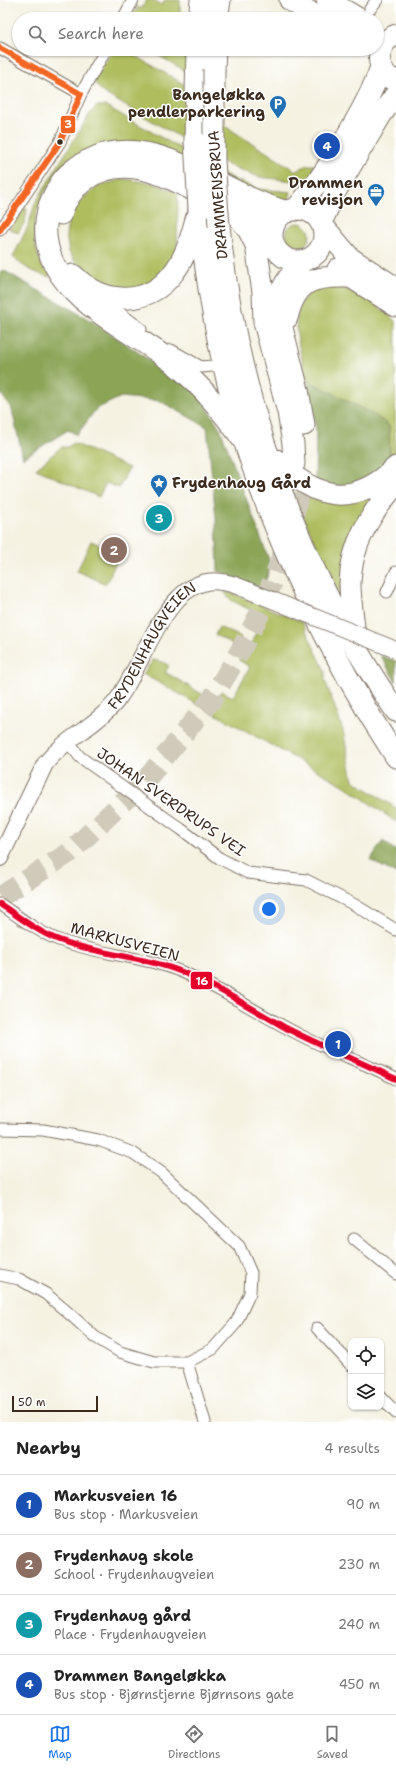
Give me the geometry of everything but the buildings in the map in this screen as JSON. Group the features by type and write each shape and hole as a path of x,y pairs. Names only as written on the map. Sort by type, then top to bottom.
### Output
{"highway":[{"path":"200,12 201,0"},
{"path":"218,12 220,0"},
{"path":"290,0 310,12"},
{"path":"327,0 368,9"},
{"path":"384,44 389,38 389,33"},
{"name":"DRAMMENSBRUA","path":"197,56 195,141 198,219 207,284 224,365 246,444"},
{"name":"DRAMMENSBRUA","path":"215,56 213,113 218,226 232,317 247,385 267,451 305,547 333,606 355,646 396,711"},
{"path":"375,58 388,77 396,81"},
{"path":"263,292 272,271 274,243 273,231 278,220 291,211 320,180 351,129 371,94 375,58"},
{"path":"233,210 248,230 256,245 263,292 264,322 288,412 299,469 306,442 302,411 277,308 278,300 284,285 307,259 321,248 324,241 322,225 335,192 377,121 396,94"},
{"path":"396,288 350,258 313,214 301,210 291,211 242,194 172,160 151,154 127,151 103,154 82,164 61,182 49,205 46,228 48,251 58,273 70,288 92,308 190,376 227,417 246,444 266,504 299,580 335,653 396,757"},
{"path":"198,219 180,263 168,280 155,290 138,297 109,297 94,292 79,281 68,268 60,249 58,239 59,219 67,200 73,191 89,177 109,168 139,168 177,182 252,218 284,257 297,261 307,259 332,265 396,306"},
{"path":"283,333 291,302 302,286 321,277 349,277"},
{"path":"267,451 301,482 317,491 333,495 350,494 368,488 383,479 396,468"},
{"path":"355,646 350,585 353,561 359,541 367,523 378,506 396,484"}],"main road":[{"name":"FRYDENHAUGVEIEN","path":"0,858 45,764 55,751 101,717 112,706 127,686 166,613 176,599 188,590 201,584 215,581 223,582 246,589 396,650"}],"street":[{"path":"127,12 133,0"},
{"path":"0,48 12,55"},
{"path":"14,56 81,94"},
{"path":"0,230 17,208 60,142 81,94 102,56"},
{"path":"94,292 132,323 194,365 206,368 224,365"},
{"path":"387,592 396,572"},
{"name":"JOHAN SVERDRUPS VEI","path":"67,741 80,757 181,828 219,858 248,873 306,880 355,905 396,930"},
{"name":"MARKUSVEIEN","path":"0,904 40,931 58,940 84,948 168,967 182,972 252,1008 299,1035 396,1079"},
{"path":"0,1129 43,1130 98,1140 133,1153 162,1174 239,1246 251,1273 250,1293 236,1323 213,1349 187,1362 154,1362 120,1352 95,1337 46,1294 19,1279 0,1275"},
{"path":"354,1239 396,1274"},
{"path":"317,1328 348,1362"},
{"path":"187,1362 205,1422"},
{"path":"384,1400 396,1413"}],"green space":[{"path":"147,0 154,0 162,5 165,0 180,0 180,12 135,12 138,7 141,9"},
{"path":"109,56 136,56 189,87 184,100 296,171 307,165 314,165 310,186 294,181 259,177 228,165 102,92 94,82"},
{"path":"159,56 189,56 187,72"},
{"path":"97,106 106,106 236,180 260,189 291,192 289,200 277,201 104,144 86,150 74,157 52,182 44,194 39,205 34,230 38,256 44,270 47,269 50,275 49,277 34,272 20,264 13,257 28,226 35,203 91,112"},
{"path":"124,179 152,183 178,193 177,250 167,268 155,279 135,289 113,290 93,282 78,266 69,252 66,235 69,217 84,197 101,185"},
{"path":"24,208 27,209 25,222 18,233 9,229"},
{"path":"293,223 303,223 310,230 310,240 303,247 293,247 286,240 286,230"},
{"path":"3,270 95,323 198,393 220,428 271,565 263,589 218,571 216,519 207,427 160,401 121,397 96,409 77,435 68,430 23,458 12,410 0,392 0,272"},
{"path":"335,285 368,300 383,310 396,322 395,457 390,456 389,426 376,416 307,380 298,341 298,312 302,301 312,288"},
{"path":"307,380 376,416 389,426 390,455 395,457 393,461 365,480 345,487 315,481 316,429"},
{"path":"74,443 129,468 119,488 106,483 99,497 36,469 61,447 67,447"},
{"path":"375,493 342,599 302,514 296,495 329,502"},
{"path":"91,541 120,554 106,584 77,571"},
{"path":"224,592 231,593 302,622 325,671 325,680 343,730 353,780 396,808 396,822 345,786 143,674 153,660 163,662 169,666 165,672 215,702 221,691 233,697 250,667 239,660 244,650 215,635 219,627 241,637 240,640 250,645 264,617 231,600"},
{"path":"381,656 396,661 396,682"},
{"path":"383,841 396,851 396,874 370,860"}],"tunnel":[{"path":"0,897 69,853 144,782 212,699 259,615 286,546 304,474"}],"transit line":[{"name":"3","path":"0,48 12,55"},
{"name":"3","path":"0,230 60,142 81,94 14,56"},
{"name":"16","path":"0,904 36,929 51,937 90,949 152,962 196,978 222,991 286,1028 396,1079"}],"place":[{"name":"Bangeløkka pendlerparkering","path":"278,119"},
{"name":"Drammen Bangeløkka","path":"327,146"},
{"name":"Drammen revisjon","path":"376,207"},
{"name":"Frydenhaug Gård","path":"159,498"},
{"name":"Frydenhaug gård","path":"159,518"},
{"name":"Frydenhaug skole","path":"114,550"},
{"name":"Markusveien 16","path":"338,1044"}]}
